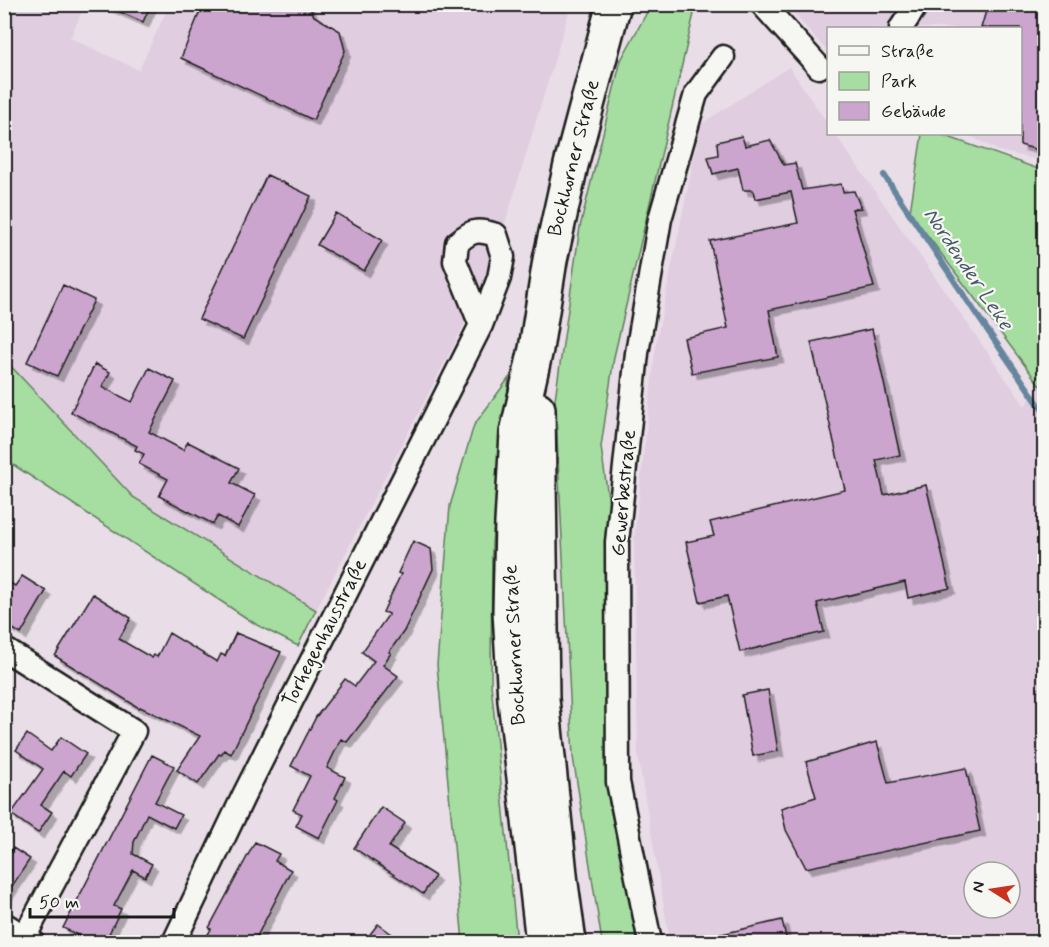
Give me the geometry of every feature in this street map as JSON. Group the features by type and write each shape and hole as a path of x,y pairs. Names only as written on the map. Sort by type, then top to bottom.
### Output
{"main road":[{"name":"Bockhorner Straße","path":"556,940 515,700 510,611 517,433 536,349 550,260 571,165 614,4"}],"street":[{"path":"762,4 819,67"},
{"path":"902,27 917,4"},
{"name":"Gewerbestraße","path":"650,942 618,782 617,542 637,353 660,219 696,94 723,57"},
{"name":"Torhegenhausstraße","path":"174,942 244,795 481,325"},
{"path":"4,649 134,731 28,940 4,924"}],"shaded area":[{"path":"4,5 85,5 70,38 139,70 169,5 571,5 489,277 316,610 133,497 6,361 4,355"},
{"path":"789,5 1044,5 1044,161 999,151 969,135 1022,135 1022,27 827,27 827,51"},
{"path":"789,67 827,123 827,135 836,135 1025,406 1044,378 1044,942 670,942 638,757 634,540 656,343 701,124"}],"green space":[{"path":"651,5 696,5 614,357 601,447 609,504 606,685 609,803 640,942 602,942 573,757 555,399 580,227 621,60"},
{"path":"922,135 943,135 1044,171 1044,391 910,212"},
{"path":"5,355 6,361 133,497 316,610 298,646 257,625 6,460"},
{"path":"509,378 492,543 491,684 517,942 463,942 437,665 450,506 474,425"}],"building":[{"path":"102,4 151,4 143,22"},
{"path":"203,4 243,4 248,7 257,4 308,4 314,16 340,31 345,51 313,120 181,58"},
{"path":"988,4 1044,4 1044,141 1042,151 1020,145 1020,135 1022,135 1022,27 981,27"},
{"path":"742,136 745,146 770,140 784,165 795,163 802,190 841,184 843,192 854,191 861,208 852,209 874,287 769,310 778,357 692,373 684,338 728,328 710,241 798,223 791,192 755,199 753,190 743,190 738,168 713,174 708,157 718,155 717,142"},
{"path":"267,175 311,196 243,339 199,319"},
{"path":"336,213 382,240 364,271 317,245"},
{"path":"63,285 94,300 57,376 27,362"},
{"path":"872,329 900,455 876,460 884,495 926,485 950,588 908,598 905,582 817,603 824,632 740,652 727,596 700,602 686,542 714,536 710,522 845,490 811,342"},
{"path":"95,364 110,372 102,387 132,402 149,368 175,381 149,432 183,450 188,442 239,468 231,483 255,495 238,527 218,516 213,524 159,496 168,479 139,464 144,454 135,450 137,446 71,412"},
{"path":"413,541 431,549 433,569 404,631 383,665 398,676 347,742 341,739 327,768 345,777 335,798 338,800 319,838 296,826 302,814 293,810 310,776 291,766 316,717 345,679 355,686 374,661 362,652 389,614 383,612"},
{"path":"22,576 46,591 21,634 4,623 4,579 15,586"},
{"path":"93,594 131,618 119,639 152,658 154,655 157,657 169,633 217,662 221,654 225,656 236,633 281,652 231,754 224,750 221,755 219,754 198,784 177,770 200,736 139,708 55,656"},
{"path":"768,690 778,751 753,756 742,695"},
{"path":"27,734 51,751 61,737 86,754 71,776 64,771 41,805 52,812 38,833 11,814 43,769 16,750"},
{"path":"877,742 888,783 966,768 980,831 806,868 786,830 781,808 816,797 806,762"},
{"path":"152,755 174,766 155,802 181,815 174,828 147,814 134,842 133,854 152,864 145,877 133,870 114,906 121,909 105,942 92,942 63,928"},
{"path":"381,807 405,823 389,847 435,876 423,894 354,848"},
{"path":"255,842 279,854 275,861 291,870 254,942 215,942 206,938 211,929 209,928"},
{"path":"4,847 11,851 13,848 30,859 4,898"},
{"path":"782,920 787,942 714,942 713,936"},
{"path":"378,924 403,942 364,942"}],"waterway":[{"name":"Nordender Leke","path":"884,175 1044,412"}]}
